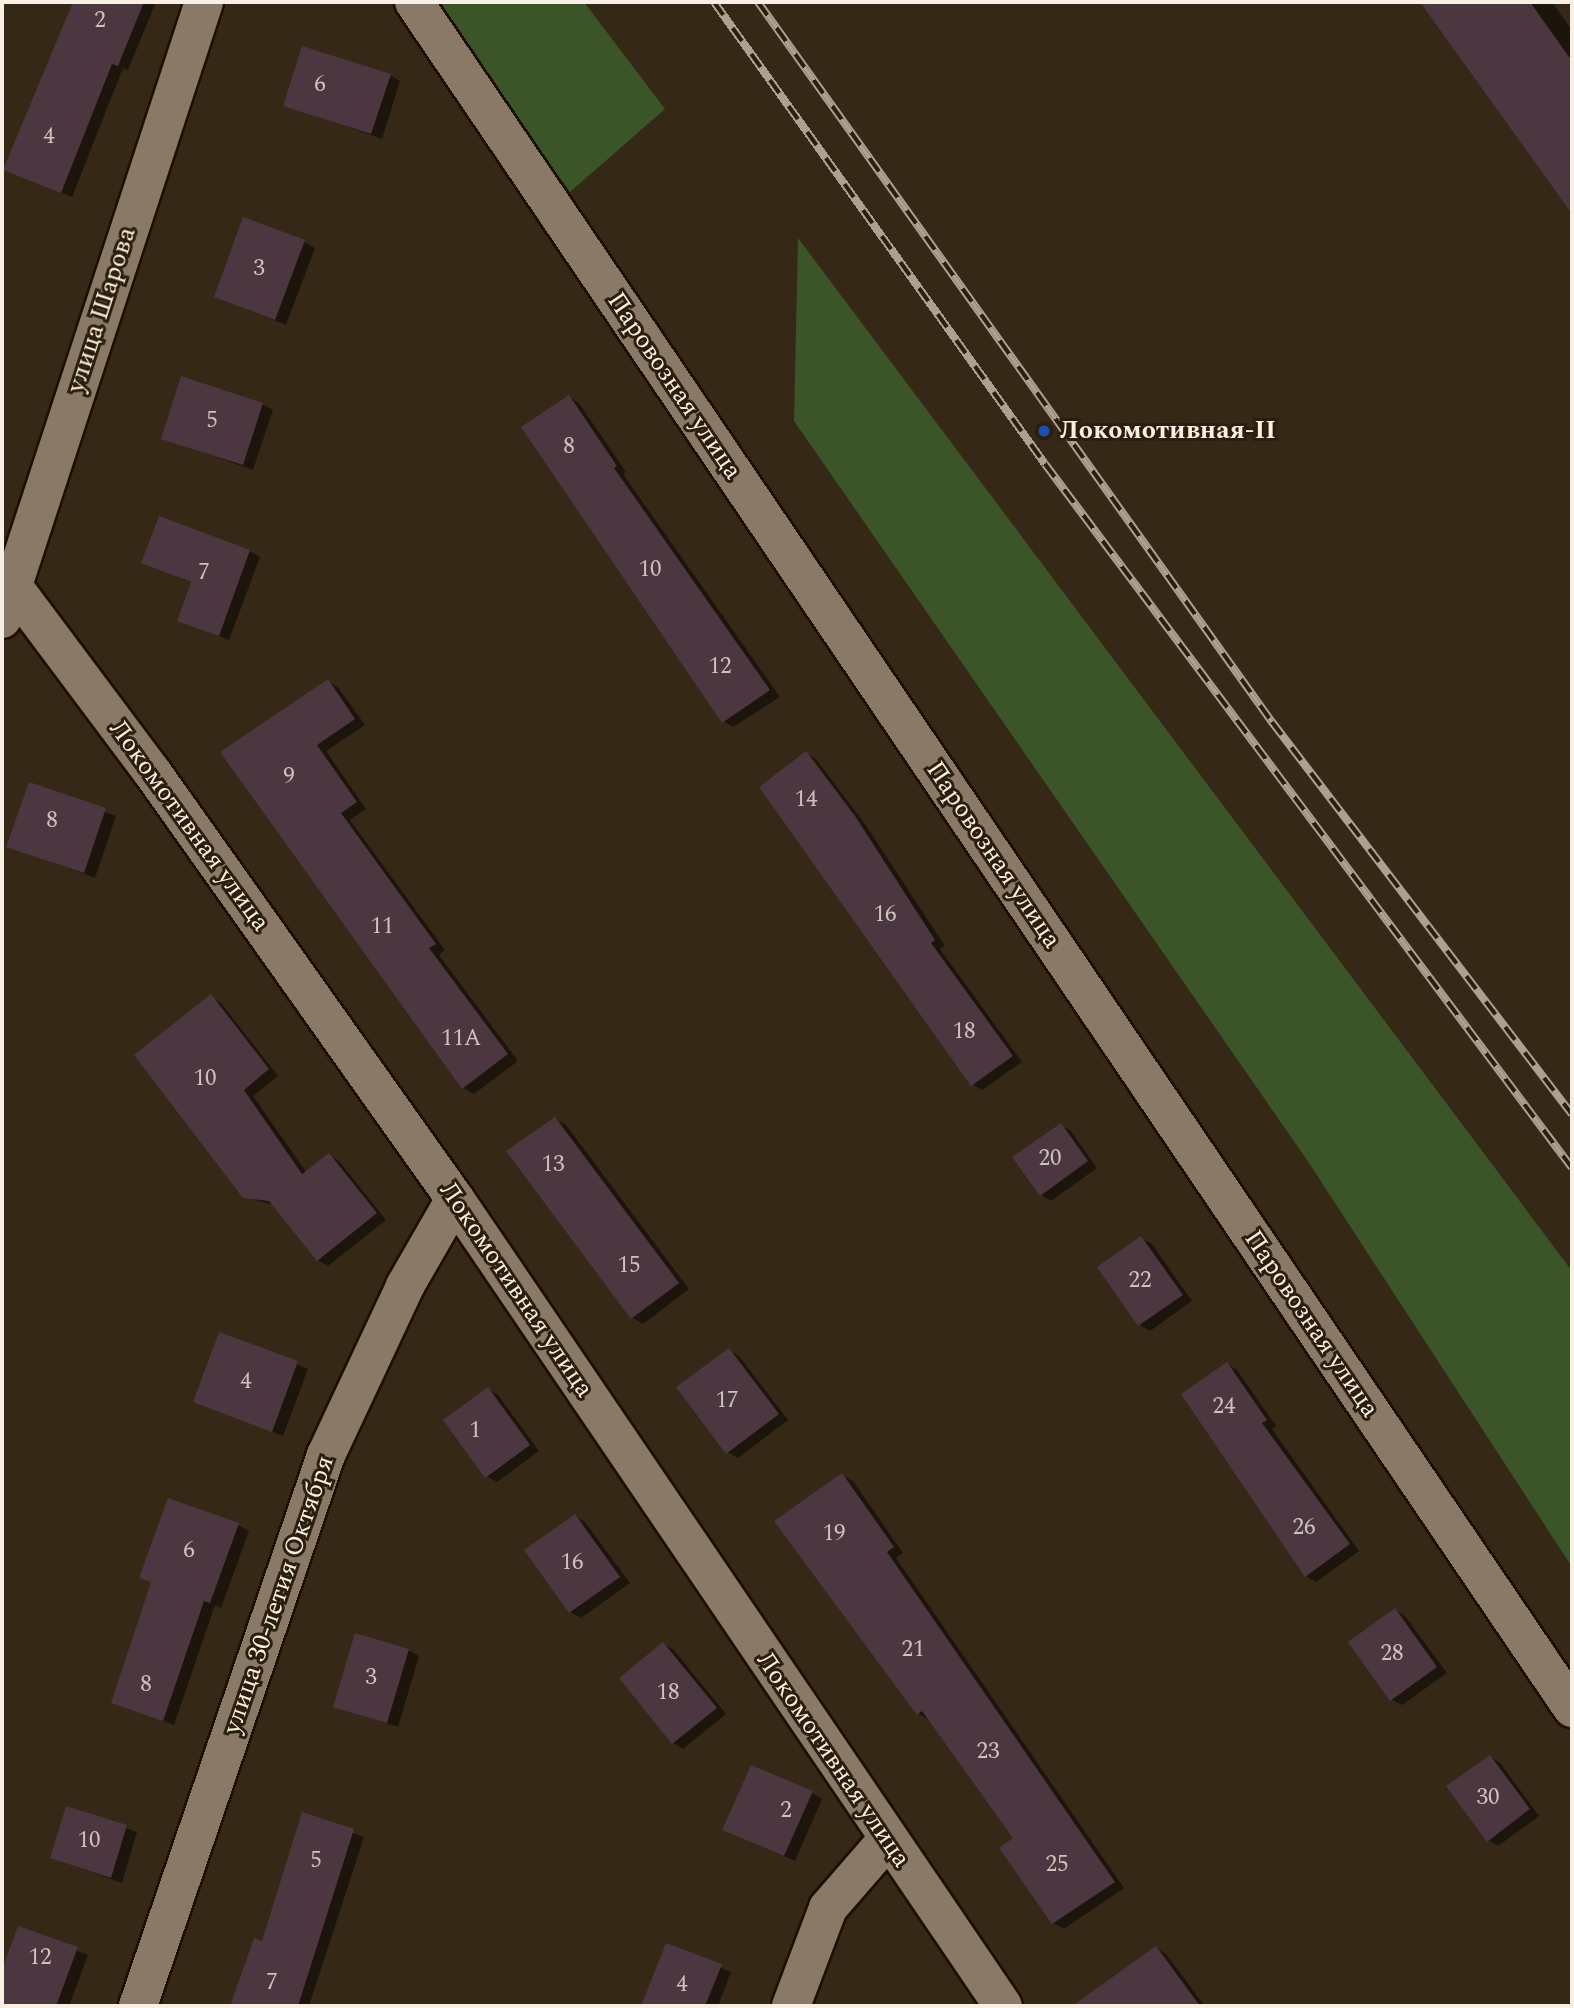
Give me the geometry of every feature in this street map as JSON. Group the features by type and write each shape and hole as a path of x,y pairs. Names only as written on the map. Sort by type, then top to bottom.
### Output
{"street":[{"name":"улица Шарова","path":"7,602 204,2"},
{"name":"Паровозная улица","path":"414,2 1572,1708"},
{"name":"Локомотивная улица","path":"7,602 152,772 455,1199 887,1840 1003,2006"},
{"name":"улица 30-летия Октября","path":"138,2006 326,1455 405,1286 455,1199"},
{"path":"791,2006 828,1908 887,1840"}],"green space":[{"path":"432,2 584,2 665,109 570,192"},
{"path":"798,238 1572,1271 1572,1567 1307,1160 794,421"}],"building":[{"path":"73,2 144,2 118,66 112,64 61,193 3,170"},
{"path":"1420,2 1530,2 1572,61 1572,214"},
{"path":"302,46 391,74 371,134 283,106"},
{"path":"243,217 305,240 275,320 214,297"},
{"path":"181,376 263,403 243,465 161,439"},
{"path":"569,395 617,466 614,468 770,690 722,723 521,427"},
{"path":"159,516 250,550 219,636 177,621 191,582 141,563"},
{"path":"328,679 355,719 317,745 357,802 341,813 436,944 429,948 508,1054 462,1089 220,752"},
{"path":"806,751 855,816 935,940 931,943 1013,1056 971,1086 759,787"},
{"path":"29,782 106,808 84,873 6,847"},
{"path":"211,994 269,1069 244,1090 302,1174 329,1153 377,1213 317,1261 269,1201 243,1198 134,1055"},
{"path":"555,1117 679,1283 631,1319 506,1151"},
{"path":"1061,1123 1088,1161 1040,1196 1012,1157"},
{"path":"1141,1236 1183,1295 1138,1326 1097,1267"},
{"path":"219,1332 298,1361 272,1432 193,1402"},
{"path":"729,1348 779,1414 726,1454 676,1387"},
{"path":"1227,1362 1267,1420 1262,1423 1350,1544 1305,1577 1181,1394"},
{"path":"488,1387 530,1445 485,1478 443,1420"},
{"path":"842,1473 894,1547 887,1552 1115,1882 1052,1924 999,1848 1013,1838 922,1711 917,1715 774,1521"},
{"path":"168,1498 239,1523 210,1603 204,1601 163,1721 111,1703 151,1582 139,1578"},
{"path":"575,1514 620,1577 569,1613 524,1550"},
{"path":"1395,1608 1437,1667 1390,1701 1348,1642"},
{"path":"355,1633 409,1649 387,1723 333,1707"},
{"path":"663,1642 717,1708 672,1744 619,1678"},
{"path":"1490,1755 1530,1809 1487,1842 1446,1786"},
{"path":"751,1765 813,1791 784,1856 722,1830"},
{"path":"66,1806 127,1825 111,1878 50,1858"},
{"path":"302,1812 354,1829 298,2006 230,2006 254,1938 262,1941"},
{"path":"18,1926 78,1947 56,2006 2,2006 2,1969"},
{"path":"666,1943 722,1964 705,2006 641,2006"},
{"path":"1156,1946 1200,2006 1072,2006"}],"railway":[{"path":"714,2 1045,464 1572,1168"},
{"path":"758,2 1272,722 1572,1115"}],"place":[{"name":"Локомотивная-II","path":"1044,431"}]}
